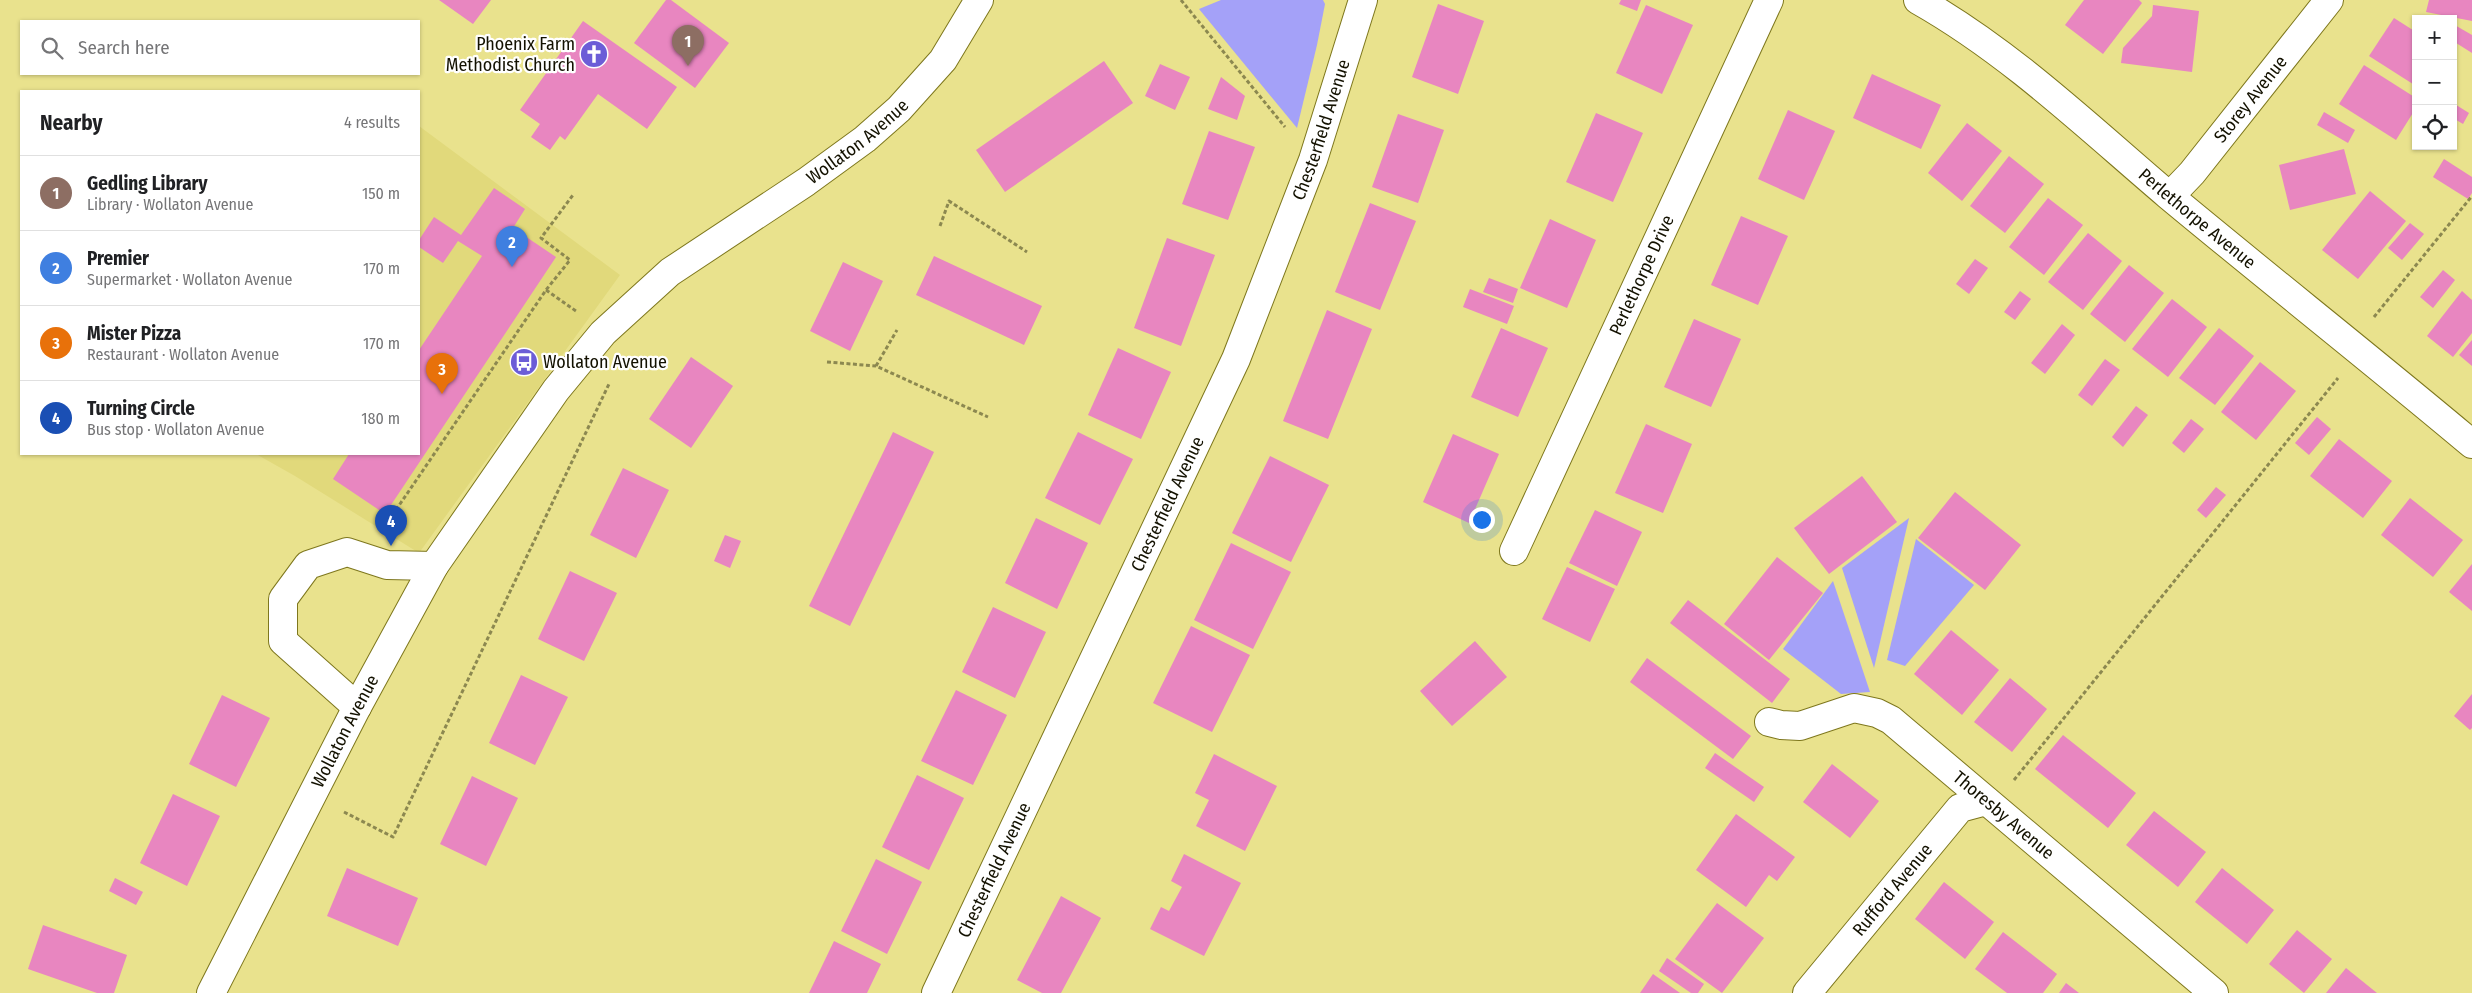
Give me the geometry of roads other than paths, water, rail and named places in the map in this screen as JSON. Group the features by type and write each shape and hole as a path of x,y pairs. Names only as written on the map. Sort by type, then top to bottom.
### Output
{"street":[{"name":"Wollaton Avenue","path":"212,993 357,707 434,566 556,390 603,333 670,272 806,182 865,139 899,109 943,60 980,0"},
{"name":"Chesterfield Avenue","path":"936,993 1236,358 1313,160 1363,0"},
{"name":"Perlethorpe Drive","path":"1514,551 1769,0"},
{"name":"Perlethorpe Avenue","path":"1918,0 1953,20 2009,60 2170,196 2354,345 2472,444"},
{"name":"Storey Avenue","path":"2170,196 2192,173 2329,0"},
{"path":"357,707 283,641 283,599 308,565 347,552 387,566 434,566"},
{"name":"Thoresby Avenue","path":"1769,722 1800,726 1854,708 1877,713 1891,720 2214,993"},
{"name":"Rufford Avenue","path":"1807,993 1960,808 1986,801"}],"place":[{"name":"Phoenix Farm Methodist Church","path":"594,54"},
{"name":"Gedling Library","path":"688,66"},
{"name":"Premier","path":"512,267"},
{"name":"Wollaton Avenue","path":"524,362"},
{"name":"Mister Pizza","path":"442,394"},
{"name":"Turning Circle","path":"391,546"}]}
